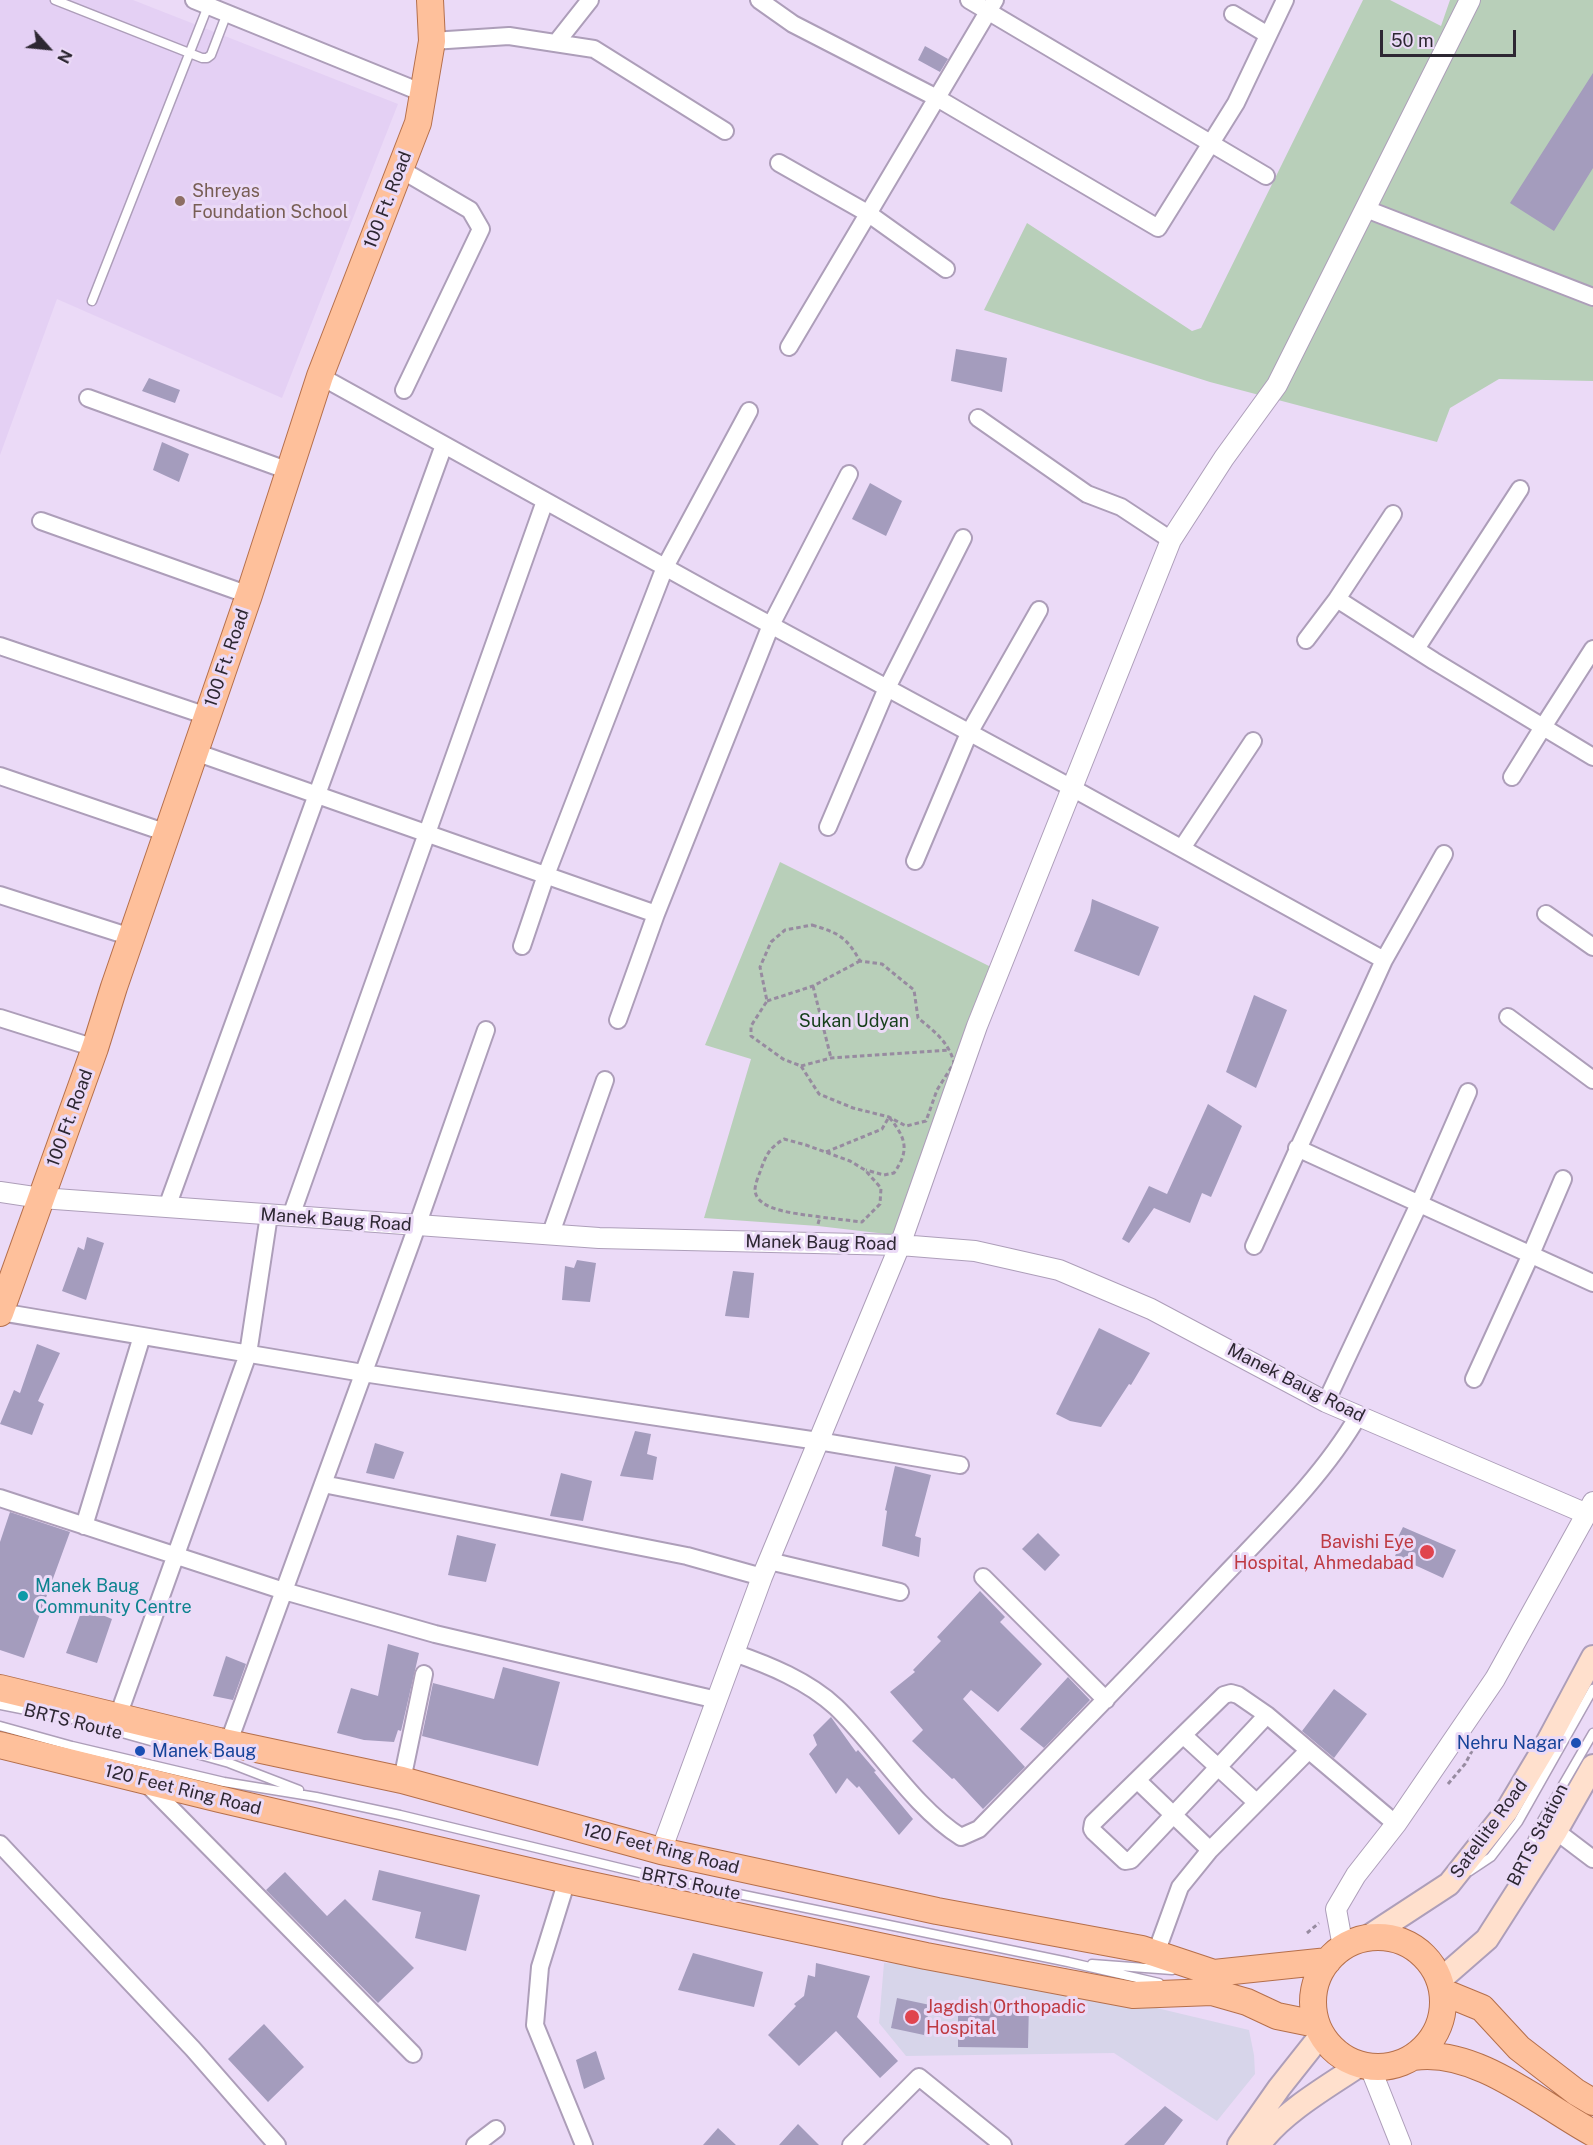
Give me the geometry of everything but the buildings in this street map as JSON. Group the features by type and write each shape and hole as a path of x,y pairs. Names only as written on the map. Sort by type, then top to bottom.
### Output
{"main road":[{"name":"100 Ft. Road","path":"0,1312 95,1048 249,595 320,376 418,123 432,40 430,0"},
{"name":"Satellite Road","path":"1368,1937 1449,1884 1506,1812 1593,1657"},
{"name":"120 Feet Ring Road","path":"0,1688 228,1744 402,1780 661,1851 937,1911 1142,1948 1156,1953 1277,2016 1319,2030"},
{"name":"120 Feet Ring Road","path":"0,1745 567,1880 926,1956 1133,1995 1213,1982 1336,1954"},
{"path":"1442,1986 1487,1939 1556,1831 1593,1766"},
{"path":"1368,1937 1390,1938 1412,1946 1424,1955 1434,1967 1442,1986 1444,2007 1441,2022 1425,2048 1414,2057 1385,2068 1365,2066 1337,2054 1319,2030 1313,2008 1314,1991 1319,1976 1336,1954 1368,1937"},
{"path":"1442,1986 1482,2008 1519,2048 1576,2092 1593,2102"},
{"path":"1239,2145 1319,2030"},
{"path":"1414,2057 1429,2055 1466,2062 1497,2075 1593,2133"},
{"path":"1258,2145 1266,2134 1315,2095 1365,2066"}],"street":[{"path":"556,43 590,0"},
{"path":"759,0 793,24 937,98 1158,228 1236,103 1285,0"},
{"path":"969,0 992,6 1211,144 1266,176"},
{"path":"661,1851 766,1569 900,1245 977,1026 1171,540 1224,458 1277,385 1470,0"},
{"path":"201,3 423,93"},
{"path":"789,347 992,6"},
{"path":"1233,14 1268,35"},
{"path":"432,40 509,36 594,49 724,131"},
{"path":"778,163 868,214 946,269"},
{"path":"400,169 471,210 481,229 404,390"},
{"path":"1366,209 1593,297"},
{"path":"320,376 1384,960"},
{"path":"88,398 289,471"},
{"path":"522,946 546,875 665,567 749,411"},
{"path":"978,418 1087,494 1121,507 1171,540"},
{"path":"167,1207 444,445"},
{"path":"618,1020 656,914 771,625 849,474"},
{"path":"1416,649 1520,489"},
{"path":"291,1216 545,501"},
{"path":"1306,640 1337,599 1393,514"},
{"path":"41,521 249,595"},
{"path":"828,827 887,688 963,538"},
{"path":"1337,599 1593,758"},
{"path":"915,861 969,732 1039,610"},
{"path":"0,646 207,716"},
{"path":"1512,777 1593,649"},
{"path":"1182,848 1253,741"},
{"path":"195,752 656,914"},
{"path":"0,776 167,833"},
{"path":"1254,1246 1384,960 1444,854"},
{"path":"0,895 131,937"},
{"path":"1546,914 1593,947"},
{"path":"1508,1017 1593,1080"},
{"path":"0,1018 95,1048"},
{"path":"228,1744 486,1030"},
{"path":"551,1233 606,1080"},
{"path":"1326,1402 1419,1204 1468,1092"},
{"path":"1297,1148 1593,1283"},
{"path":"1474,1379 1563,1179"},
{"name":"Manek Baug Road","path":"0,1192 41,1198 599,1238 900,1245 975,1251 1059,1270 1151,1309 1326,1402 1590,1508"},
{"path":"118,1716 248,1354 269,1215"},
{"path":"0,1312 363,1373 818,1441 960,1465"},
{"path":"84,1526 142,1336"},
{"path":"734,1653 763,1663 799,1682 835,1706 920,1801 949,1829 961,1837 980,1829 1268,1529 1332,1456 1358,1416"},
{"path":"323,1484 687,1556 900,1592"},
{"path":"0,1498 284,1591 435,1634 717,1700"},
{"path":"1336,1954 1335,1909 1356,1875 1396,1824 1495,1679 1590,1508"},
{"path":"983,1577 1106,1700"},
{"path":"402,1780 424,1674"},
{"path":"1267,1714 1128,1862 1094,1833 1093,1823 1224,1695 1231,1693 1239,1695 1267,1714 1396,1824"},
{"path":"1183,1734 1256,1802"},
{"path":"1156,1953 1180,1887 1210,1850 1308,1751"},
{"path":"144,1780 413,2054"},
{"path":"1137,1780 1210,1850"},
{"path":"1556,1831 1593,1859"},
{"path":"0,1844 193,2049 277,2145"},
{"path":"567,1880 540,1967 535,2025 584,2145"},
{"path":"1365,2066 1401,2145"},
{"path":"851,2145 919,2077 1003,2145"},
{"path":"475,2145 496,2129"}],"lane":[{"path":"55,0 202,58 211,55 227,13"},
{"path":"92,301 189,53 201,3"},
{"name":"BRTS Station","path":"1449,1884 1491,1857 1518,1822 1593,1689"},
{"name":"BRTS Route","path":"0,1705 72,1719 229,1763 316,1797"},
{"name":"BRTS Route","path":"0,1726 72,1746 224,1782 316,1797 400,1815 661,1878 1068,1962 1139,1980 1213,1982"},
{"name":"BRTS Station","path":"1487,1939 1539,1826 1593,1733"},
{"name":"BRTS Route","path":"1068,1962 1213,1982"}],"path":[{"path":"767,1001 760,968 771,942 785,930 812,925 838,933 853,949 860,962"},
{"path":"860,962 882,964 914,990 918,1018 951,1050 954,1063 937,1090 926,1121 906,1126 889,1117 853,1108 819,1094 801,1066 783,1059 751,1036 751,1026 767,1001 813,986 860,962"},
{"path":"813,986 831,1058"},
{"path":"801,1066 831,1058 951,1050"},
{"path":"826,1152 882,1130 889,1117"},
{"path":"865,1170 881,1188 880,1204 862,1222 770,1208 759,1201 755,1191 764,1161 772,1147 784,1139 826,1152 865,1170 885,1175 894,1173 903,1160 903,1135 889,1117"},
{"path":"818,1226 820,1217"}],"shaded area":[{"name":"Shreyas Foundation School","path":"0,0 133,0 398,104 282,398 57,299 0,455"},
{"path":"884,1963 902,1964 1140,2004 1249,2030 1255,2074 1217,2121 1114,2053 906,2056 879,2023"}],"green space":[{"path":"1363,0 1390,0 1441,26 1450,0 1593,0 1593,381 1499,379 1450,408 1437,442 1210,382 984,310 1027,223 1192,331 1201,328"},
{"name":"Sukan Udyan","path":"780,862 991,967 895,1235 818,1226 704,1218 751,1059 705,1045"}],"place":[{"name":"Shreyas Foundation School","path":"180,201"},
{"name":"Bavishi Eye Hospital, Ahmedabad","path":"1427,1552"},
{"name":"Manek Baug Community Centre","path":"23,1596"},
{"name":"Nehru Nagar","path":"1576,1743"},
{"name":"Manek Baug","path":"140,1751"},
{"name":"Jagdish Orthopadic Hospital","path":"912,2017"}]}
